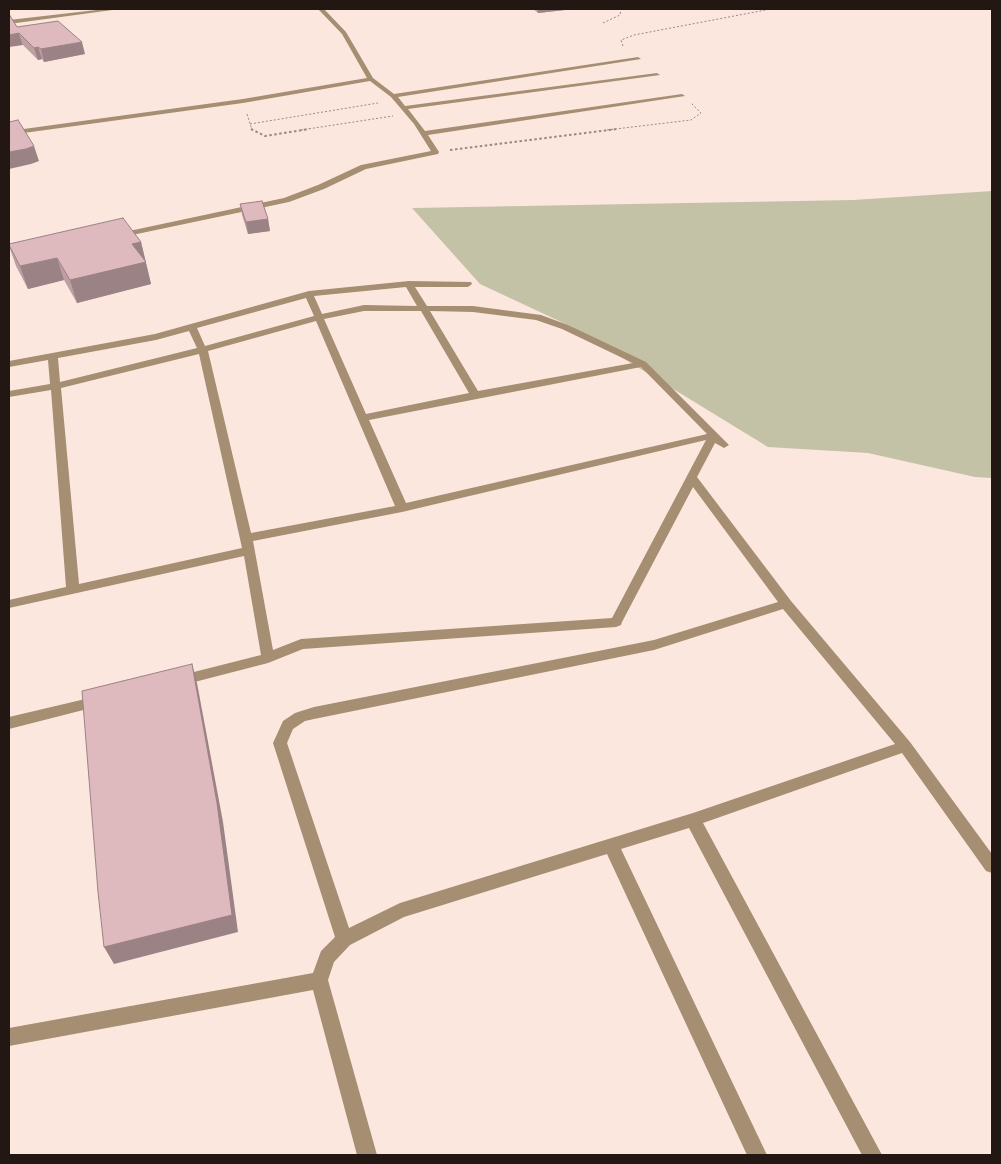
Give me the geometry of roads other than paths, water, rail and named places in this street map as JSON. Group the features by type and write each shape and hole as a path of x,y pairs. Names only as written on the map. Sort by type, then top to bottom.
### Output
{"street":[{"path":"9,22 117,9"},
{"path":"112,237 286,200 321,187 364,166 435,152 424,133 395,98 372,79 344,33 321,9"},
{"path":"395,98 638,59"},
{"path":"406,111 657,75"},
{"path":"9,133 243,102 372,79"},
{"path":"424,133 682,96"},
{"path":"9,364 156,337 309,294 409,284 468,284"},
{"path":"409,284 475,395"},
{"path":"309,294 402,508"},
{"path":"9,394 56,386 364,308 422,307 473,309 538,317 565,327 642,364 724,445"},
{"path":"192,327 203,350 249,551 268,658"},
{"path":"53,357 73,590"},
{"path":"363,418 642,364"},
{"path":"162,685 268,658 301,644 616,622 714,435"},
{"path":"246,538 402,508 714,435"},
{"path":"692,478 786,604 905,746 992,866"},
{"path":"9,604 249,551"},
{"path":"344,939 280,743 288,725 300,717 314,713 654,645 786,604"},
{"path":"9,723 114,697"},
{"path":"367,1155 319,980 328,957 344,939 400,911 693,820 905,746"},
{"path":"693,820 872,1155"},
{"path":"611,846 757,1155"},
{"path":"9,1037 319,980"}]}
